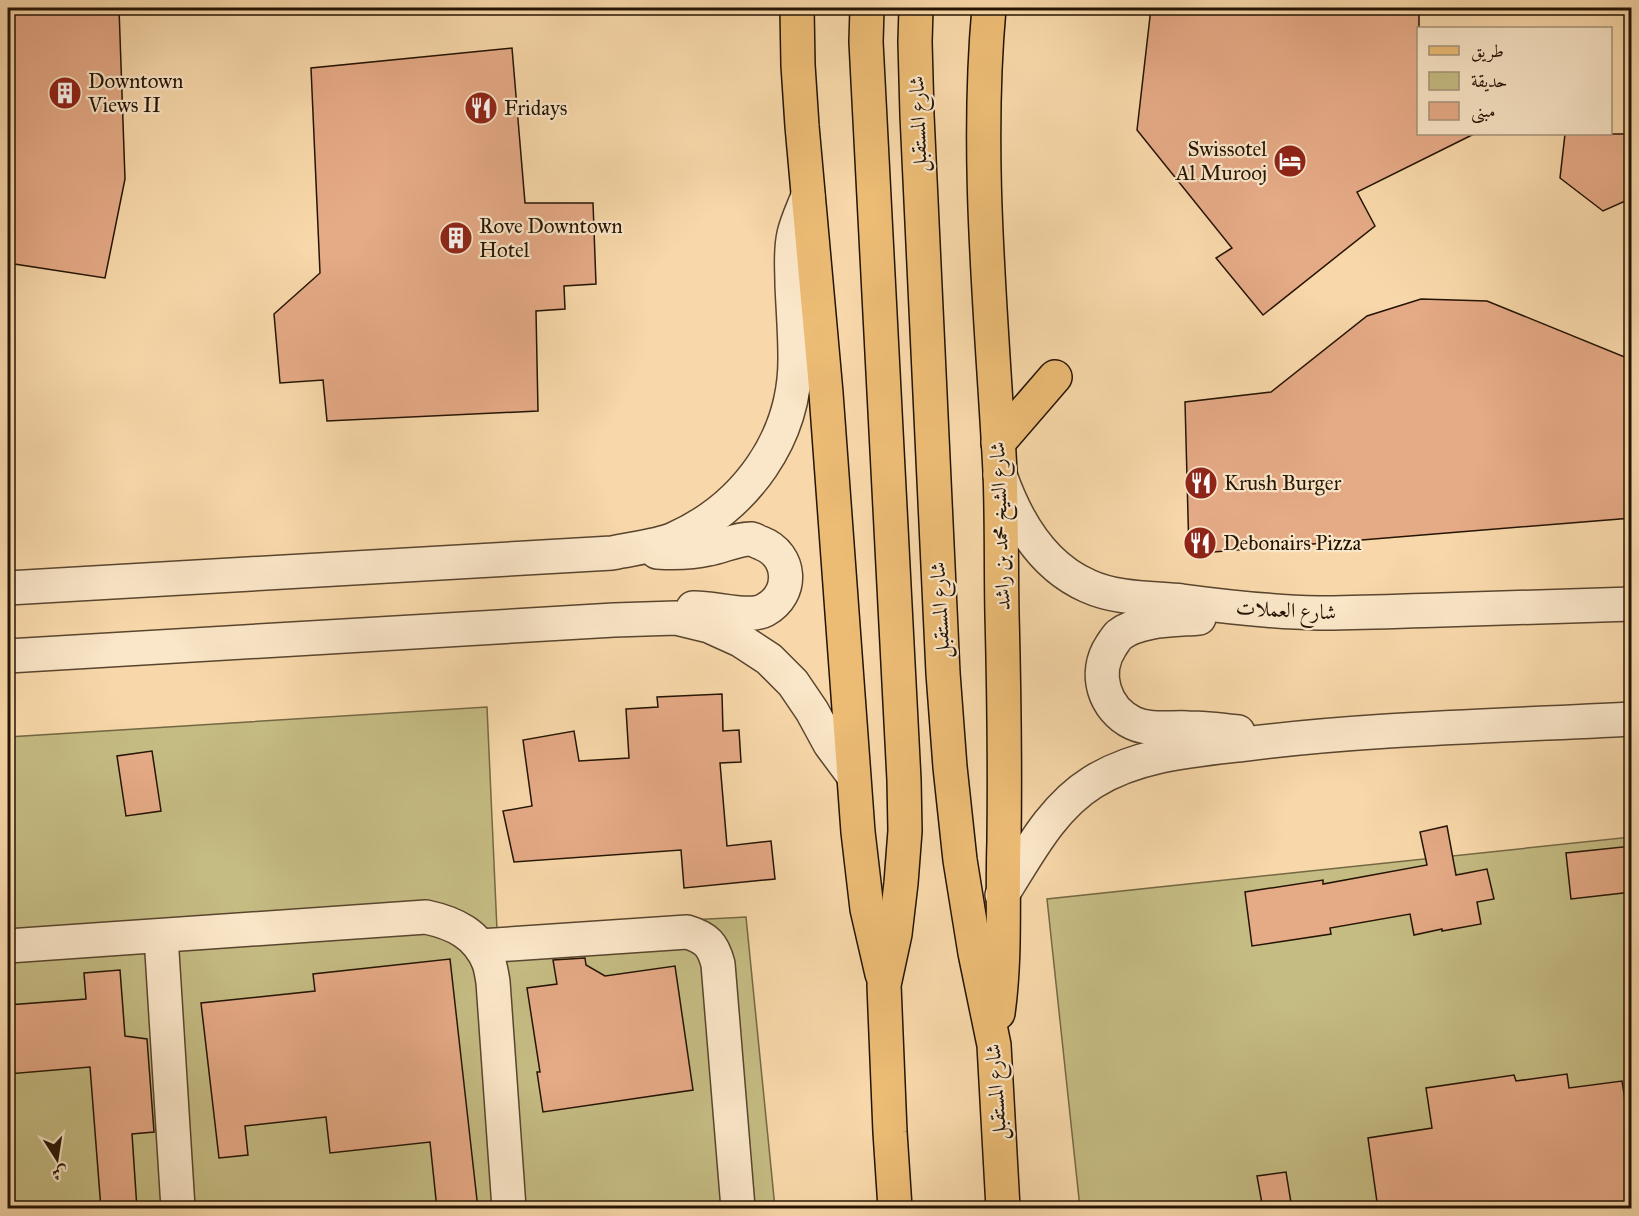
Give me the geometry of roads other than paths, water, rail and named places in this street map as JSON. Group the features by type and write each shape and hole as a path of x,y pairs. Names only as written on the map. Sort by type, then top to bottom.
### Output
{"main road":[{"path":"797,8 798,65 826,393 853,775 867,909 884,985 895,1209"},
{"path":"867,8 866,42 905,831 902,883 895,934 884,985"},
{"name":"شارع المستقبل","path":"916,8 917,127 943,673 960,860 975,953 994,1045 1003,1209"},
{"name":"شارع الشيخ محمد بن راشد","path":"989,8 984,112 984,185 999,459 1005,776 1002,895 1004,920 994,1045"},
{"path":"999,459 1055,377"}],"street":[{"path":"612,553 672,540 706,522 737,498 762,468 780,435 792,398 795,359 791,256 794,235 808,196"},
{"name":"شارع العملات","path":"999,459 1008,497 1018,519 1032,540 1067,574 1089,586 1114,594 1275,611 1358,613 1632,604"},
{"path":"8,588 612,553 684,553 753,539 771,547 784,562 786,581 779,599 763,611 744,614 695,607 614,620"},
{"path":"1275,611 1157,621 1136,626 1118,635 1106,653 1101,673 1105,694 1116,712 1134,723 1154,728 1217,729 1279,740"},
{"path":"8,656 676,618 709,626 740,640 769,659 792,683 812,711 830,744 853,775"},
{"path":"1002,895 1052,818 1070,799 1114,770 1138,761 1221,747 1326,735 1632,719"},
{"path":"8,946 426,917 447,921 465,931 480,946 489,963 493,982 509,1209"},
{"path":"480,946 687,932 699,935 708,942 715,952 718,964 738,1209"},
{"path":"161,936 178,1209"}],"place":[{"name":"Downtown Views II","path":"65,93"},
{"name":"Fridays","path":"481,108"},
{"name":"Swissotel Al Murooj","path":"1290,161"},
{"name":"Rove Downtown Hotel","path":"456,238"},
{"name":"Krush Burger","path":"1201,483"},
{"name":"Debonairs Pizza","path":"1200,543"}]}
